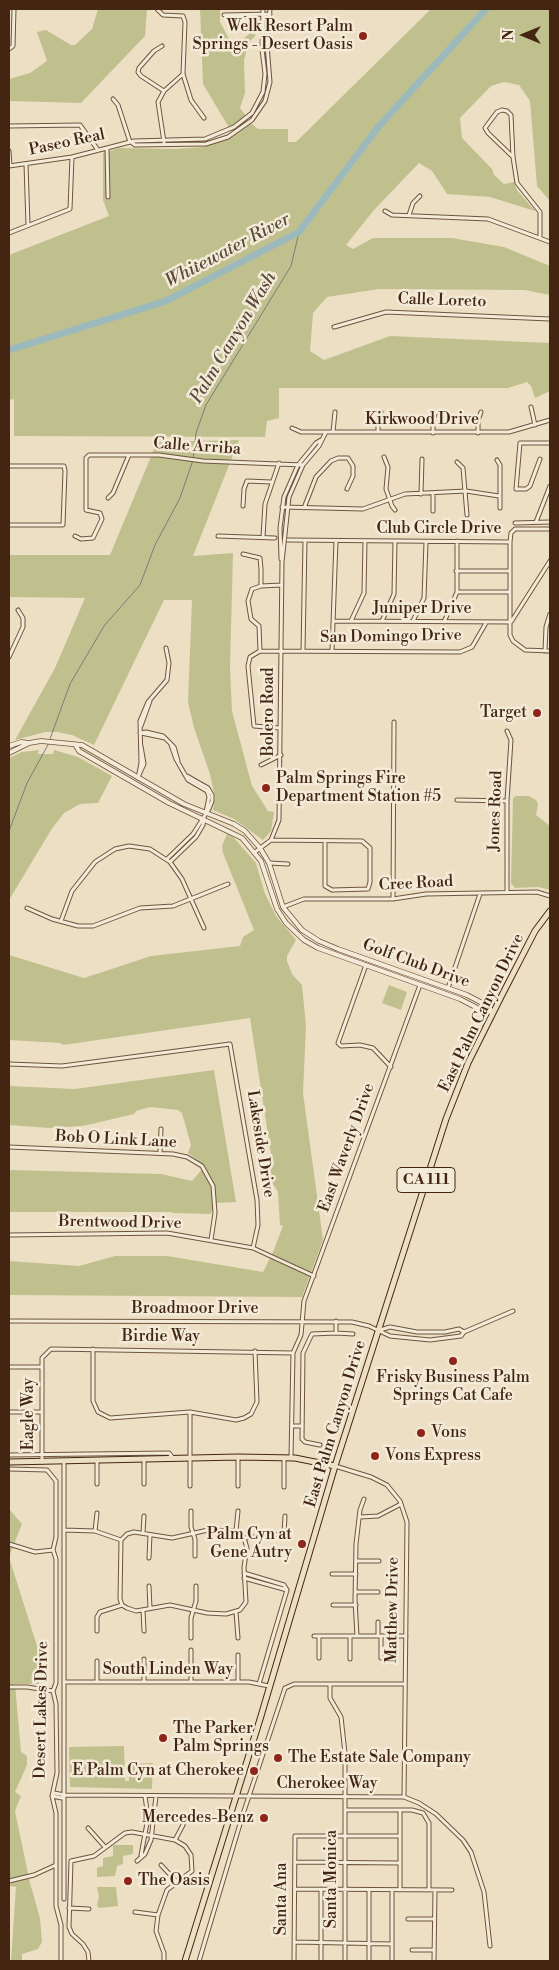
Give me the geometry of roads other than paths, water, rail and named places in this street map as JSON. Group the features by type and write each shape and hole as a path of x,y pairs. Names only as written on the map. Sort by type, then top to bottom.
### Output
{"main road":[{"name":"East Palm Canyon Drive","path":"185,1961 237,1796 335,1466 446,1119 468,1063 493,1012 535,931 550,911"},
{"path":"9,1462 238,1457 291,1458 335,1466"}],"street":[{"path":"9,49 13,46 14,9"},
{"path":"157,9 163,15 183,16 183,74 191,100 203,117 198,118"},
{"name":"Paseo Real","path":"9,166 72,157 130,142 135,144 164,143 213,137 225,133 244,121 257,107 265,81 263,9"},
{"name":"Paseo Real","path":"164,143 184,145 214,142 228,137 247,125 265,101 270,81 264,47 270,9"},
{"path":"224,15 270,14"},
{"path":"162,46 154,51 139,68 138,72 164,91"},
{"path":"164,143 158,102 164,91 183,74"},
{"path":"265,81 270,81"},
{"path":"112,99 118,105 130,142"},
{"path":"513,157 485,128 497,112 502,110 507,111 510,115 517,183 540,212 540,238"},
{"path":"244,121 247,125"},
{"path":"9,126 80,125 98,150"},
{"path":"213,137 214,142"},
{"path":"107,148 108,197"},
{"path":"9,151 9,166"},
{"path":"9,233 70,209 72,205 72,157"},
{"path":"26,164 28,225"},
{"path":"409,215 413,203 420,196"},
{"path":"385,211 392,215 488,219 550,242"},
{"name":"Calle Loreto","path":"334,327 344,326 386,312 550,319"},
{"path":"531,407 535,425"},
{"path":"333,432 335,412"},
{"path":"378,432 378,421 381,412"},
{"path":"433,433 433,419 436,412"},
{"path":"478,433 478,420 481,412"},
{"name":"Kirkwood Drive","path":"292,428 301,432 478,433 509,432 550,420"},
{"path":"282,553 282,507 284,497 301,465 316,443 322,440 326,432"},
{"path":"540,459 530,486 526,489 516,489 520,442 550,443"},
{"name":"Calle Arriba","path":"75,536 81,539 93,538 102,519 100,514 86,510 86,458 89,455 160,455 203,462 301,465"},
{"path":"108,498 113,493 129,455"},
{"path":"384,457 388,462 385,481 389,499 395,510"},
{"path":"304,508 316,477 325,466 338,458 348,458 353,466 353,476 347,489"},
{"path":"421,494 422,459"},
{"path":"497,460 500,465 500,508"},
{"path":"457,462 463,468 467,515"},
{"path":"263,538 265,504 279,463"},
{"path":"282,553 287,507 301,465"},
{"path":"9,466 64,466 63,525 9,525"},
{"path":"243,506 244,489 247,481 271,482"},
{"path":"536,522 550,486"},
{"path":"282,507 363,509 405,494 466,491 499,496"},
{"path":"433,494 433,511"},
{"path":"515,523 550,522"},
{"path":"510,542 511,533 515,529 550,529"},
{"path":"218,536 275,538"},
{"name":"Club Circle Drive","path":"288,540 510,542 510,636 525,650 550,652"},
{"path":"332,651 336,540"},
{"path":"303,651 306,541"},
{"path":"352,621 364,592 365,541"},
{"path":"444,622 457,592 457,541"},
{"path":"382,621 394,594 395,542"},
{"path":"413,621 424,598 426,542"},
{"name":"Bolero Road","path":"271,840 279,820 282,553"},
{"path":"243,554 260,558 261,586"},
{"path":"511,622 550,561"},
{"path":"456,571 510,571"},
{"path":"280,728 254,726 248,666 250,657 260,651 259,626 251,619 248,602 252,590 261,586 281,585"},
{"path":"457,592 510,592"},
{"path":"9,657 23,627 23,618 18,610"},
{"path":"545,652 546,626 550,614"},
{"name":"Juniper Drive","path":"334,621 511,622"},
{"name":"San Domingo Drive","path":"260,651 467,651 472,647 486,622"},
{"path":"138,778 141,775 144,764 140,746 143,712 167,680 169,663 166,648"},
{"path":"393,899 394,722"},
{"name":"Jones Road","path":"507,893 507,801 511,740 508,731"},
{"path":"140,732 165,738 171,745 187,776 203,784 211,792 212,801 203,825 196,837 168,861"},
{"name":"Golf Club Drive","path":"9,746 21,742 41,741 59,742 76,746 82,745 184,804 234,824 245,831 260,848 269,863 283,907 294,923 319,941 448,988 486,1005 493,1012"},
{"name":"Golf Club Drive","path":"9,753 29,743"},
{"name":"Golf Club Drive","path":"76,746 79,751 133,782 204,819 234,832 255,852 261,861 277,909 295,932 318,948 460,999 483,1011 493,1012"},
{"path":"261,765 281,755"},
{"path":"457,800 507,801"},
{"path":"255,852 271,840 362,841 368,844 370,848 368,889 332,890 325,886 325,841"},
{"path":"61,921 72,891 79,879 105,854 121,848 139,846 150,849 168,861 182,879 204,928"},
{"path":"269,863 288,864"},
{"path":"27,908 43,916 78,926 93,926 129,911 173,906 228,884"},
{"name":"Cree Road","path":"283,907 304,898 393,899 426,894 537,892 550,896"},
{"path":"448,988 480,894"},
{"path":"366,965 338,1043 341,1046 360,1044 373,1048 390,1067"},
{"name":"East Waverly Drive","path":"293,1352 301,1335 304,1301 420,985"},
{"name":"Lakeside Drive","path":"9,1064 62,1066 230,1044 257,1200 258,1225 253,1248"},
{"path":"160,1153 161,1129"},
{"name":"Bob O Link Lane","path":"9,1148 160,1153 187,1157 206,1171 213,1186 216,1202 211,1240"},
{"name":"Brentwood Drive","path":"9,1235 167,1233 253,1248 314,1276"},
{"name":"Broadmoor Drive","path":"9,1321 336,1321 358,1323 390,1336 430,1340 454,1338 513,1311"},
{"path":"336,1321 336,1333"},
{"path":"379,1330 390,1327 417,1332 445,1332 459,1329 464,1332"},
{"path":"320,1445 303,1441 303,1353 311,1335 314,1333 353,1334"},
{"name":"Birdie Way","path":"42,1367 45,1353 50,1348 293,1352"},
{"path":"92,1349 93,1401 98,1412 104,1417 190,1412 236,1420 251,1414 257,1402 255,1351"},
{"path":"291,1458 293,1352"},
{"path":"9,1367 42,1367"},
{"name":"Eagle Way","path":"42,1367 42,1462"},
{"path":"293,1386 302,1386"},
{"path":"9,1412 42,1412"},
{"path":"190,1412 190,1486"},
{"path":"292,1426 302,1426"},
{"path":"9,1455 169,1453 174,1458"},
{"path":"238,1457 238,1486"},
{"path":"144,1458 144,1484"},
{"path":"284,1458 284,1487"},
{"path":"64,1460 64,1899"},
{"path":"96,1460 97,1484"},
{"name":"Matthew Drive","path":"335,1466 380,1481 393,1491 401,1504 407,1522 404,1797"},
{"name":"Desert Lakes Drive","path":"9,1469 47,1470 56,1481 56,1537 53,1550 56,1559 56,1683 53,1691 56,1704 57,1773 53,1794 56,1813 56,1906 61,1925 62,1961"},
{"path":"357,1636 356,1561 360,1516 364,1499"},
{"path":"360,1516 378,1516 401,1504"},
{"path":"190,1511 196,1556"},
{"path":"236,1531 238,1511"},
{"path":"94,1531 97,1513"},
{"path":"143,1533 144,1516"},
{"path":"244,1538 284,1534 284,1516"},
{"path":"64,1530 94,1531 121,1540"},
{"path":"97,1631 97,1617 100,1612 122,1605 132,1610 170,1605 210,1614 236,1612 243,1606 247,1598 244,1578 246,1548 244,1538 236,1531 217,1530 172,1538 134,1532 127,1534 121,1540 120,1593 122,1605"},
{"path":"149,1558 150,1535"},
{"path":"9,1544 35,1552 53,1550"},
{"path":"356,1561 379,1561"},
{"path":"244,1572 284,1585 287,1590 259,1684"},
{"path":"332,1574 356,1574"},
{"path":"244,1578 287,1590"},
{"path":"149,1586 150,1608"},
{"path":"191,1638 196,1586"},
{"path":"356,1592 378,1592"},
{"path":"333,1605 356,1605"},
{"path":"143,1610 144,1631"},
{"path":"236,1612 238,1638"},
{"path":"378,1622 381,1658"},
{"path":"319,1658 317,1636 406,1636"},
{"path":"350,1636 350,1659"},
{"path":"191,1650 191,1682"},
{"path":"238,1655 238,1682"},
{"path":"144,1659 144,1682"},
{"path":"97,1661 97,1682"},
{"name":"South Linden Way","path":"65,1682 238,1682 270,1686"},
{"path":"199,1961 243,1814 251,1796 285,1688 294,1684 405,1684"},
{"name":"Santa Monica","path":"330,1684 330,1698 339,1712 344,1728 344,1961"},
{"path":"9,1687 27,1687 53,1691"},
{"path":"53,1794 57,1790 63,1794"},
{"name":"Cherokee Way","path":"53,1794 62,1798 63,1794 404,1797 419,1803 436,1814 463,1840 472,1852 484,1892 490,1946"},
{"path":"142,1855 148,1815 145,1796"},
{"path":"137,1862 144,1854 152,1836 156,1796"},
{"path":"345,1810 418,1811 429,1822 429,1890"},
{"path":"400,1810 400,1890"},
{"path":"148,1815 154,1814"},
{"path":"175,1840 183,1825"},
{"path":"88,1828 105,1847"},
{"path":"89,1961 88,1952 83,1944 72,1934 69,1927 71,1861 94,1856 125,1833 175,1840 185,1846 191,1855 193,1864 189,1875 167,1890 158,1915 156,1931 164,1953 164,1961"},
{"name":"Santa Ana","path":"294,1961 295,1836 345,1836"},
{"path":"345,1836 400,1836"},
{"path":"295,1862 400,1863"},
{"path":"9,1881 34,1875 56,1865"},
{"path":"161,1865 177,1882"},
{"path":"295,1889 452,1890"},
{"path":"321,1889 321,1961"},
{"path":"369,1890 369,1961"},
{"path":"392,1890 392,1961"},
{"path":"434,1961 435,1890"},
{"path":"69,1908 89,1909"},
{"path":"135,1912 158,1915"},
{"path":"408,1919 434,1919"},
{"path":"295,1942 392,1944"},
{"path":"412,1950 434,1950"}],"waterway":[{"name":"Whitewater River","path":"9,350 166,301 299,232 379,126 486,9"},
{"name":"Palm Canyon Wash","path":"50,739 70,684 104,626 140,585 155,545 180,498 193,460 196,433 206,405 291,266 299,232"},
{"name":"Palm Canyon Wash","path":"9,831 27,783 49,743"}],"place":[{"name":"Welk Resort Palm Springs - Desert Oasis","path":"363,36"},
{"name":"Target","path":"537,713"},
{"name":"Palm Springs Fire Department Station #5","path":"266,788"},
{"name":"Frisky Business Palm Springs Cat Cafe","path":"453,1361"},
{"name":"Vons","path":"421,1433"},
{"name":"Vons Express","path":"375,1456"},
{"name":"Palm Cyn at Gene Autry","path":"302,1544"},
{"name":"The Parker Palm Springs","path":"163,1738"},
{"name":"The Estate Sale Company","path":"278,1758"},
{"name":"E Palm Cyn at Cherokee","path":"254,1771"},
{"name":"Mercedes-Benz","path":"264,1818"},
{"name":"The Oasis","path":"128,1881"}]}
